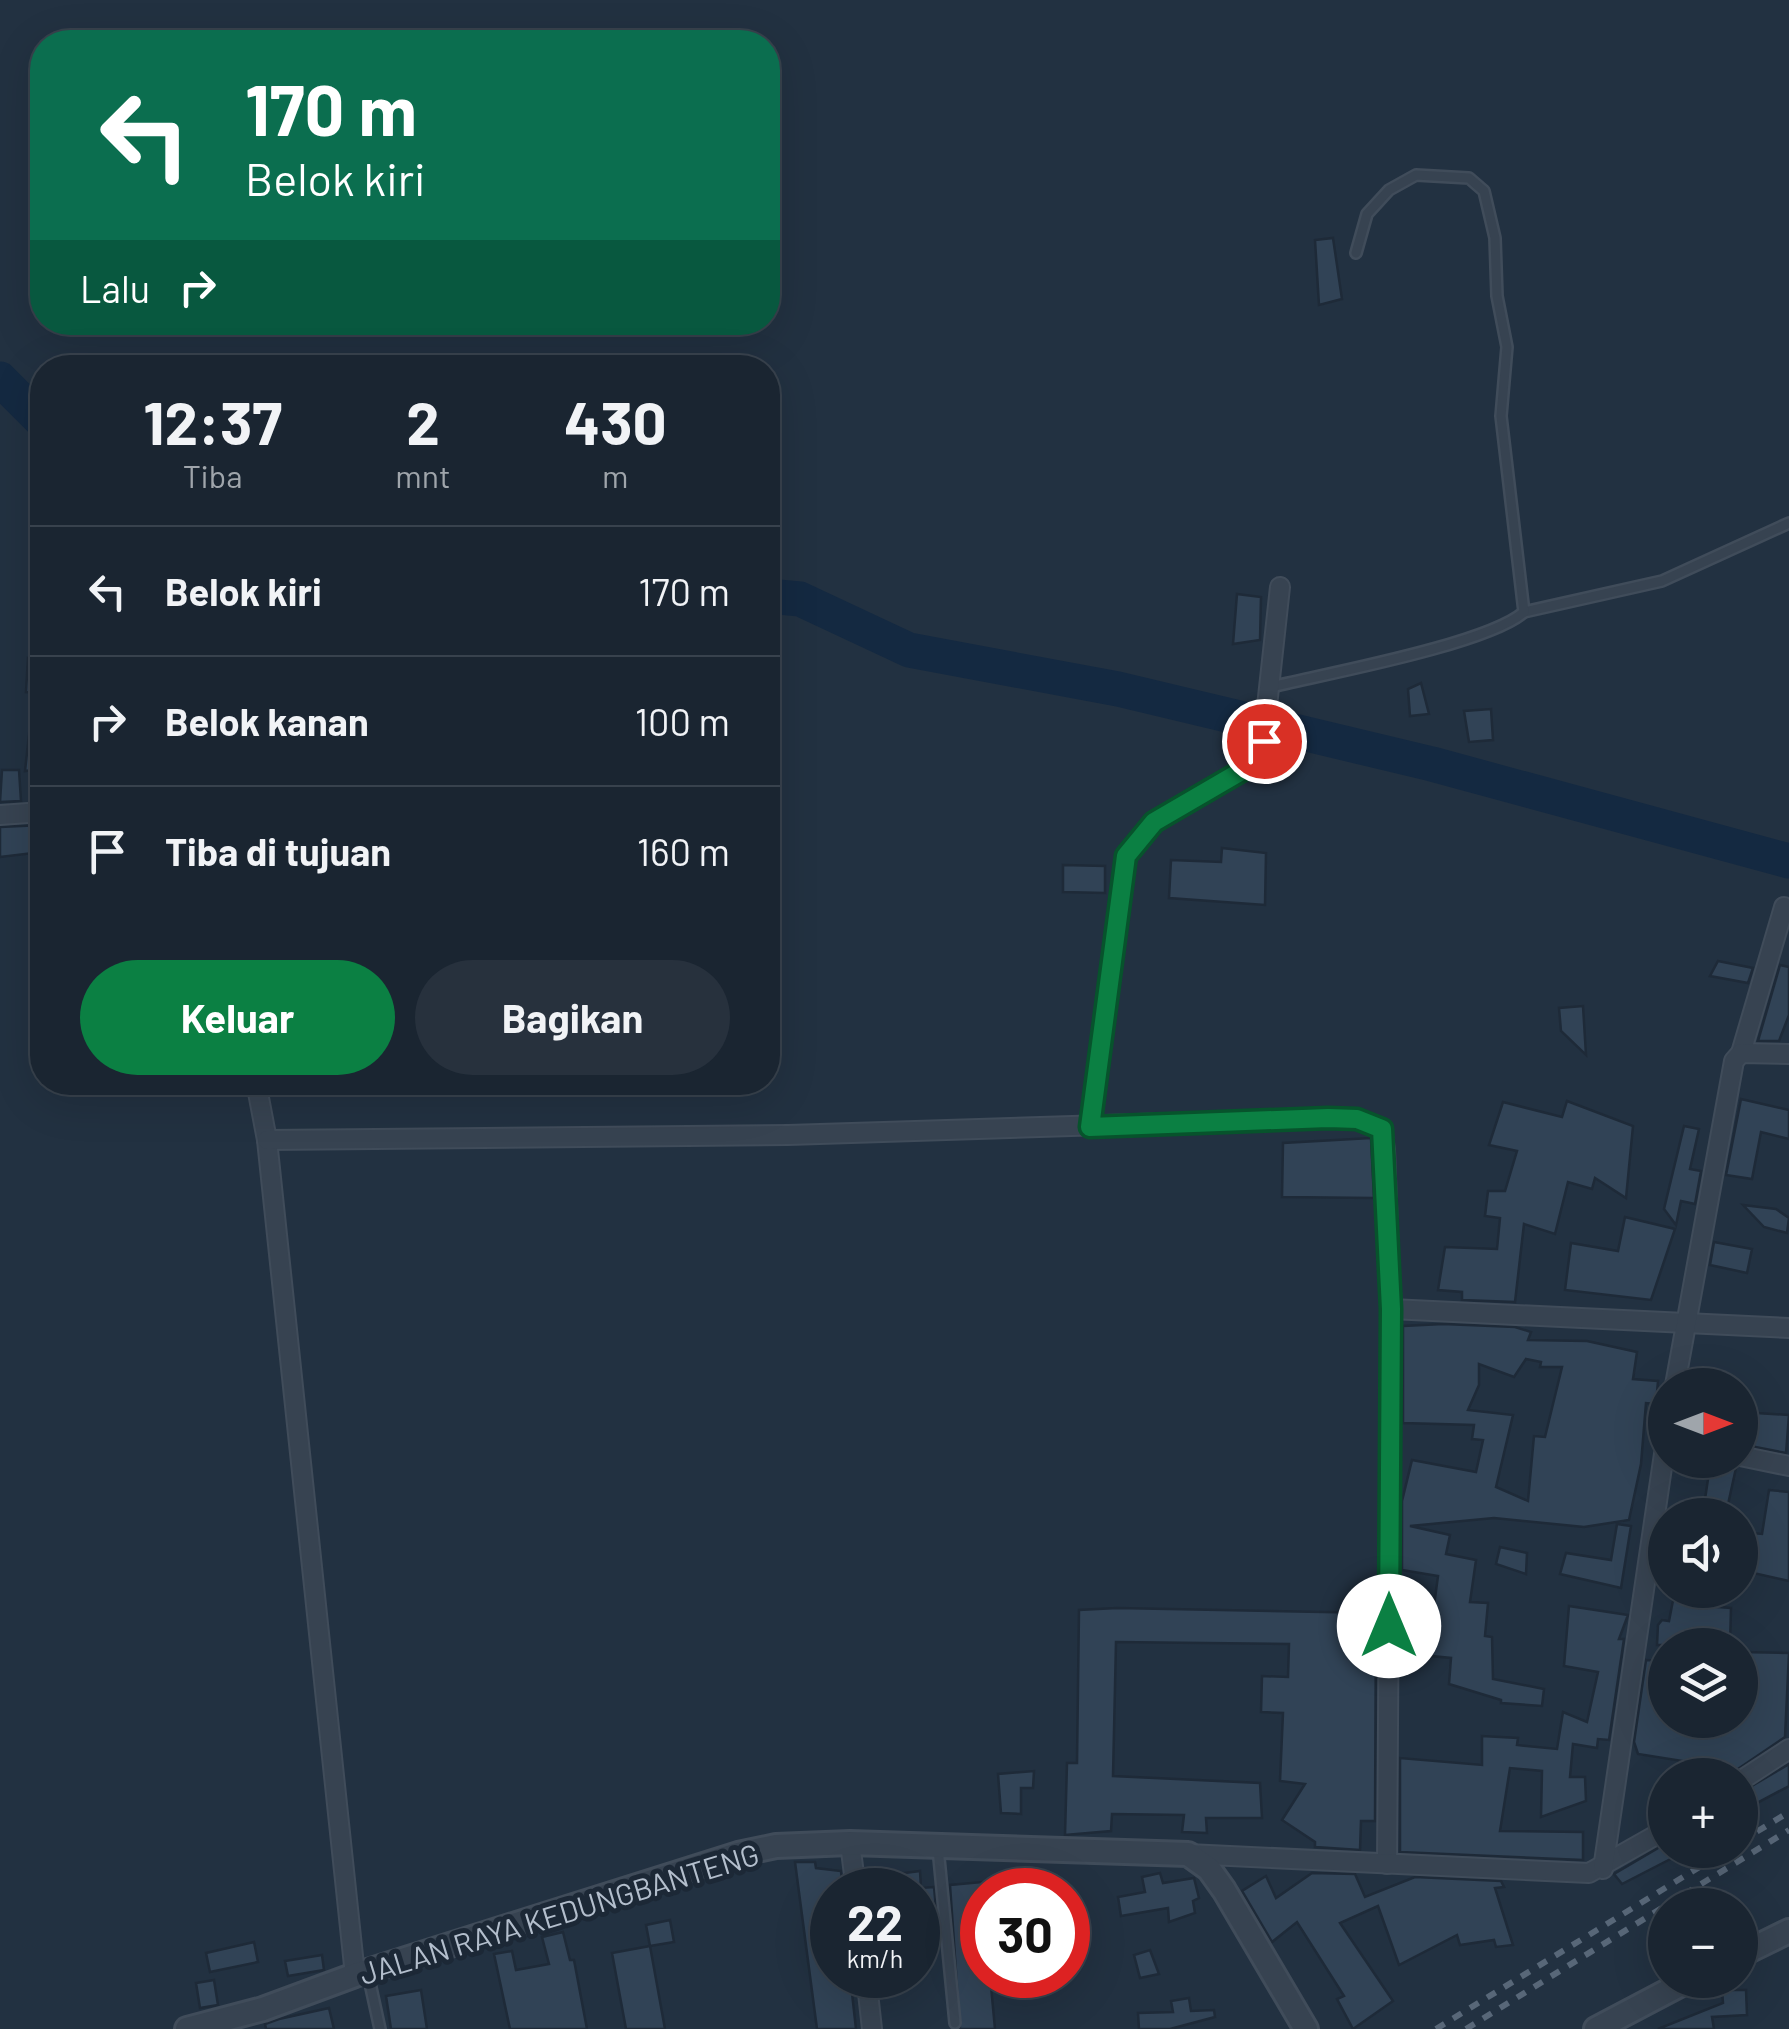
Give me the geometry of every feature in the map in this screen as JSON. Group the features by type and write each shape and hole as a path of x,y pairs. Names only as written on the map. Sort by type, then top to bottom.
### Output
{"street":[{"path":"1090,1127 1126,856 1154,822 1257,762 1264,741 1280,587"},
{"path":"0,815 30,813"},
{"path":"1678,1368 1734,1061 1742,1053 1784,907"},
{"path":"1742,1053 1789,1054"},
{"path":"258,1095 267,1140 361,1973"},
{"path":"267,1140 1090,1127 1328,1118 1372,1123 1382,1129 1391,1309 1387,1864"},
{"path":"1391,1309 1789,1328"},
{"path":"1758,1460 1789,1466"},
{"path":"1603,1869 1660,1478"},
{"path":"1758,1769 1789,1749"},
{"path":"1188,1854 1558,1874 1603,1869 1648,1841"},
{"path":"850,1843 853,1868"},
{"name":"JALAN RAYA KEDUNGBANTENG","path":"188,2029 263,2009 361,1973 738,1854 776,1846 850,1843 1188,1854"},
{"path":"1188,1854 1210,1870 1224,1890 1306,2029"},
{"path":"1758,1946 1789,1931"},
{"path":"869,1998 872,2029"},
{"path":"1596,2029 1626,2021 1661,1998"},
{"path":"248,2029 263,2009"}],"lane":[{"path":"1356,252 1367,214 1389,190 1416,174 1469,178 1484,191 1492,224 1497,296 1507,347 1501,416 1524,612"},
{"path":"1268,696 1440,646 1491,629 1524,612 1662,581 1789,522"},
{"path":"938,1846 955,2023"},
{"path":"361,1973 380,2029"}],"building":[{"path":"1333,238 1342,299 1319,305 1315,240"},
{"path":"1237,594 1261,597 1260,640 1233,644"},
{"path":"28,658 30,692 26,692"},
{"path":"1421,683 1429,714 1410,716 1408,689"},
{"path":"1491,709 1493,740 1469,742 1464,711"},
{"path":"30,726 30,770 25,771"},
{"path":"2,770 19,770 21,801 0,802"},
{"path":"30,826 30,853 0,857 0,827"},
{"path":"1222,848 1266,853 1265,905 1169,898 1171,860 1221,862"},
{"path":"1063,865 1105,866 1105,893 1063,892"},
{"path":"1718,961 1753,968 1748,983 1710,976"},
{"path":"1780,965 1789,967 1789,1015 1779,1041 1758,1041"},
{"path":"1583,1006 1586,1055 1561,1031 1559,1008"},
{"path":"1741,1099 1789,1110 1789,1139 1761,1132 1752,1179 1726,1175"},
{"path":"1567,1101 1633,1126 1626,1198 1595,1178 1592,1189 1568,1182 1555,1234 1524,1224 1515,1302 1462,1300 1462,1292 1438,1290 1445,1247 1497,1249 1500,1218 1485,1216 1488,1191 1505,1191 1517,1151 1489,1145 1503,1102 1562,1117"},
{"path":"1684,1126 1699,1129 1690,1169 1701,1171 1695,1204 1681,1201 1676,1225 1664,1209"},
{"path":"1371,1138 1374,1198 1282,1197 1283,1143"},
{"path":"1743,1205 1776,1209 1789,1218 1787,1233 1764,1227"},
{"path":"1625,1217 1675,1229 1651,1300 1565,1290 1571,1243 1618,1251"},
{"path":"1714,1242 1752,1249 1747,1273 1710,1265"},
{"path":"1403,1326 1515,1327 1531,1332 1528,1340 1587,1341 1637,1352 1633,1379 1648,1380 1648,1403 1629,1520 1584,1527 1494,1518 1410,1526 1450,1535 1446,1554 1476,1560 1470,1602 1488,1603 1485,1636 1492,1637 1493,1679 1544,1689 1542,1706 1501,1703 1449,1684 1451,1658 1410,1654 1411,1624 1431,1628 1438,1576 1402,1570 1402,1501 1412,1460 1476,1472 1483,1440 1472,1439 1474,1425 1403,1423","holes":["1526,1359 1541,1362 1540,1367 1562,1367 1545,1437 1534,1436 1528,1501 1496,1487 1513,1415 1468,1410 1479,1385 1479,1364 1514,1377"]},
{"path":"1758,1413 1789,1415 1786,1453 1758,1448"},
{"path":"1703,1478 1734,1478 1729,1498 1705,1498 1708,1479"},
{"path":"1769,1490 1789,1492 1789,1581 1758,1574 1758,1534 1762,1534"},
{"path":"1617,1524 1631,1526 1621,1588 1560,1574 1566,1553 1611,1560"},
{"path":"1500,1547 1527,1553 1526,1574 1496,1564"},
{"path":"1569,1606 1628,1615 1619,1639 1624,1639 1609,1740 1598,1739 1597,1748 1573,1744 1570,1777 1585,1777 1586,1801 1541,1817 1542,1771 1510,1768 1500,1831 1583,1832 1583,1860 1400,1852 1400,1758 1482,1765 1482,1736 1518,1738 1517,1745 1557,1749 1563,1712 1587,1722 1598,1672 1564,1666"},
{"path":"1672,1608 1731,1608 1730,1628 1658,1628 1662,1620 1669,1621"},
{"path":"1079,1610 1376,1613 1375,1821 1361,1821 1360,1850 1315,1847 1315,1842 1282,1820 1305,1784 1280,1781 1283,1713 1261,1712 1262,1676 1288,1677 1289,1644 1116,1642 1113,1776 1260,1783 1262,1818 1206,1818 1207,1833 1182,1832 1184,1815 1112,1814 1111,1831 1065,1835 1067,1763 1077,1763"},
{"path":"1758,1652 1789,1653 1785,1737 1754,1758 1663,1758 1638,1754 1634,1742 1646,1660 1648,1738 1758,1738"},
{"path":"1789,1764 1789,1786 1758,1802 1758,1782"},
{"path":"1034,1771 1033,1788 1021,1788 1021,1814 1001,1813 998,1774"},
{"path":"1648,1854 1648,1868 1653,1868 1622,1884 1614,1874"},
{"path":"795,1862 815,1862 816,1868 810,1868 810,1976"},
{"path":"1160,1873 1163,1883 1194,1878 1199,1898 1193,1901 1195,1913 1169,1922 1168,1908 1121,1916 1118,1897 1145,1892 1142,1877"},
{"path":"1312,1873 1355,1874 1365,1897 1415,1877 1501,1881 1504,1887 1495,1888 1513,1945 1496,1947 1494,1940 1460,1945 1457,1935 1399,1965 1378,1906 1340,1923 1393,2001 1353,2029 1337,1999 1344,1996 1297,1922 1272,1942 1242,1891 1266,1876 1276,1898"},
{"path":"960,1884 960,1998 992,1998 995,2029 960,2029 950,1885"},
{"path":"670,1920 674,1942 650,1946 646,1925"},
{"path":"563,1932 570,1960 574,1960 587,2029 510,2029 494,1954 512,1951 516,1970 549,1964 542,1937"},
{"path":"254,1942 258,1962 210,1972 206,1953"},
{"path":"650,1946 665,2029 626,2029 612,1953"},
{"path":"1150,1950 1159,1974 1140,1978 1134,1955"},
{"path":"322,1955 324,1970 288,1976 285,1961"},
{"path":"214,1980 218,2005 200,2008 196,1983"},
{"path":"421,1990 427,2029 391,2029 386,1996"},
{"path":"813,1998 853,1998 856,2029 817,2029"},
{"path":"1189,1998 1191,2011 1214,2010 1215,2017 1170,2029 1139,2029 1138,2013 1173,2012 1171,2001"},
{"path":"1723,1998 1746,1998 1747,2015 1712,2017 1714,2029 1658,2029 1723,2003"},
{"path":"329,2008 334,2029 266,2029 265,2024 279,2019"}],"waterway":[{"path":"0,379 30,409"},
{"path":"780,597 800,599 909,650 1118,689 1432,764 1789,861"}],"railway":[{"path":"1758,1831 1789,1812"},
{"path":"1695,1888 1789,1830"},
{"path":"1436,2029 1698,1868"},
{"path":"1466,2029 1648,1917"}],"route":[{"path":"1264,741 1257,762 1154,822 1136,839 1126,856 1120,878 1090,1127 1328,1118 1357,1119 1382,1129 1391,1309 1389,1626"}]}
